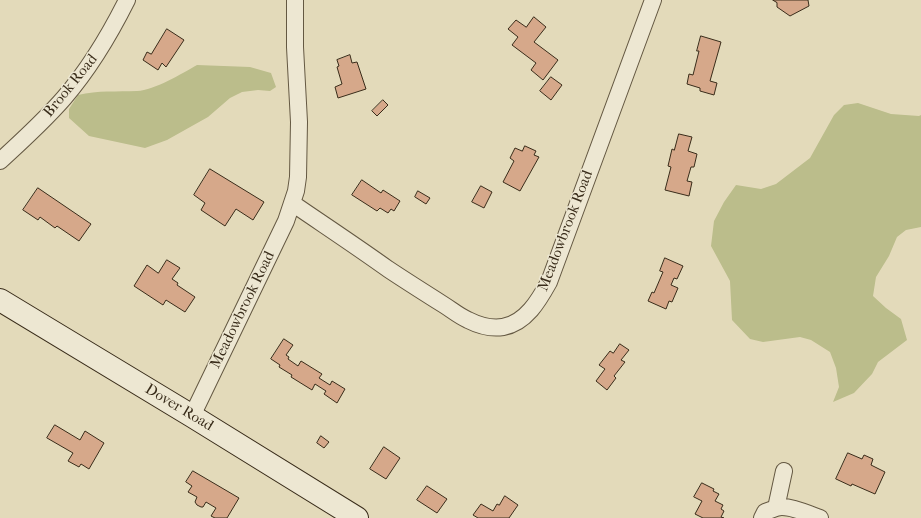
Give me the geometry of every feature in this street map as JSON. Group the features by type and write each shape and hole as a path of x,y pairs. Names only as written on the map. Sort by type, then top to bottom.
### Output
{"street":[{"name":"Brook Road","path":"0,161 63,99 79,80 107,39 127,0"},
{"name":"Meadowbrook Road","path":"192,416 279,237 292,203 298,177 299,122 295,47 295,0"},
{"name":"Meadowbrook Road","path":"292,203 467,320 493,327 504,327 515,322 525,316 534,307 541,298 549,282 653,0"},
{"name":"Dover Road","path":"0,300 357,518"},
{"path":"776,508 784,471"},
{"path":"762,518 765,512 780,507 800,511 820,518"}],"green space":[{"path":"197,65 250,67 271,73 276,87 270,91 258,90 242,92 230,98 208,117 167,140 145,148 89,136 69,118 69,109 78,95 85,93 137,91 152,88"},
{"path":"858,103 891,114 921,115 921,227 906,230 897,237 889,256 876,277 873,296 901,319 907,340 878,362 872,374 854,393 833,402 839,387 836,368 830,352 811,340 800,337 763,342 750,339 732,320 730,281 711,246 714,221 724,202 736,185 761,189 776,184 810,158 834,115 844,105"}],"building":[{"path":"773,0 808,0 809,6 790,16 777,7 777,3"},
{"path":"534,17 546,27 534,42 558,60 543,80 531,70 536,63 512,45 518,37 508,29 516,20 526,27"},
{"path":"167,29 184,40 166,67 162,63 158,70 143,60 147,52 151,54"},
{"path":"701,36 721,42 710,81 717,83 714,95 700,91 700,88 687,84 689,74 693,75"},
{"path":"350,55 352,63 357,62 366,89 338,98 335,87 342,84 337,67 339,66 337,60"},
{"path":"551,77 562,85 551,100 540,91"},
{"path":"383,100 388,105 377,116 372,111"},
{"path":"679,134 692,137 688,151 697,154 694,167 691,167 687,181 692,182 689,196 665,190 671,167 668,166 672,149 674,150"},
{"path":"525,146 536,151 534,155 539,157 520,191 503,182 514,161 510,158 515,148 522,151"},
{"path":"210,169 264,202 253,220 236,209 225,226 201,210 205,203 194,195"},
{"path":"362,180 381,193 383,190 400,201 394,211 391,209 388,213 380,208 377,211 352,195"},
{"path":"481,186 492,192 484,208 472,202"},
{"path":"38,188 91,224 79,241 57,226 55,228 40,217 38,220 23,210"},
{"path":"418,191 430,198 426,204 415,197"},
{"path":"665,258 683,266 677,279 674,278 671,285 678,288 672,302 669,301 666,309 648,301 652,292 654,293 663,272 660,271"},
{"path":"167,260 180,268 172,279 178,283 177,285 195,297 185,312 166,300 163,305 134,286 147,265 158,273"},
{"path":"284,339 293,345 286,355 289,357 288,359 298,366 301,361 322,374 319,378 330,385 332,381 345,389 337,403 324,394 326,391 315,384 312,390 291,377 292,375 279,367 280,365 271,359"},
{"path":"620,344 629,350 621,360 625,362 614,376 616,378 607,390 596,381 605,369 599,365 610,351 613,353"},
{"path":"55,425 80,440 85,431 104,443 89,469 81,464 79,467 68,461 73,453 47,438"},
{"path":"321,436 329,442 324,448 317,443"},
{"path":"384,447 400,458 386,479 370,469"},
{"path":"848,453 862,459 864,455 873,459 871,465 885,472 875,494 836,479"},
{"path":"193,471 239,498 227,518 215,518 211,516 216,508 206,502 203,507 197,505 195,502 197,497 188,492 192,486 186,482"},
{"path":"702,483 714,489 713,491 719,494 715,501 723,505 721,509 724,511 721,517 724,518 703,518 695,514 702,501 694,497"},
{"path":"427,486 447,499 437,513 417,500"},
{"path":"505,496 518,505 509,518 478,518 473,515 481,504 493,511 497,504 499,505"}]}
